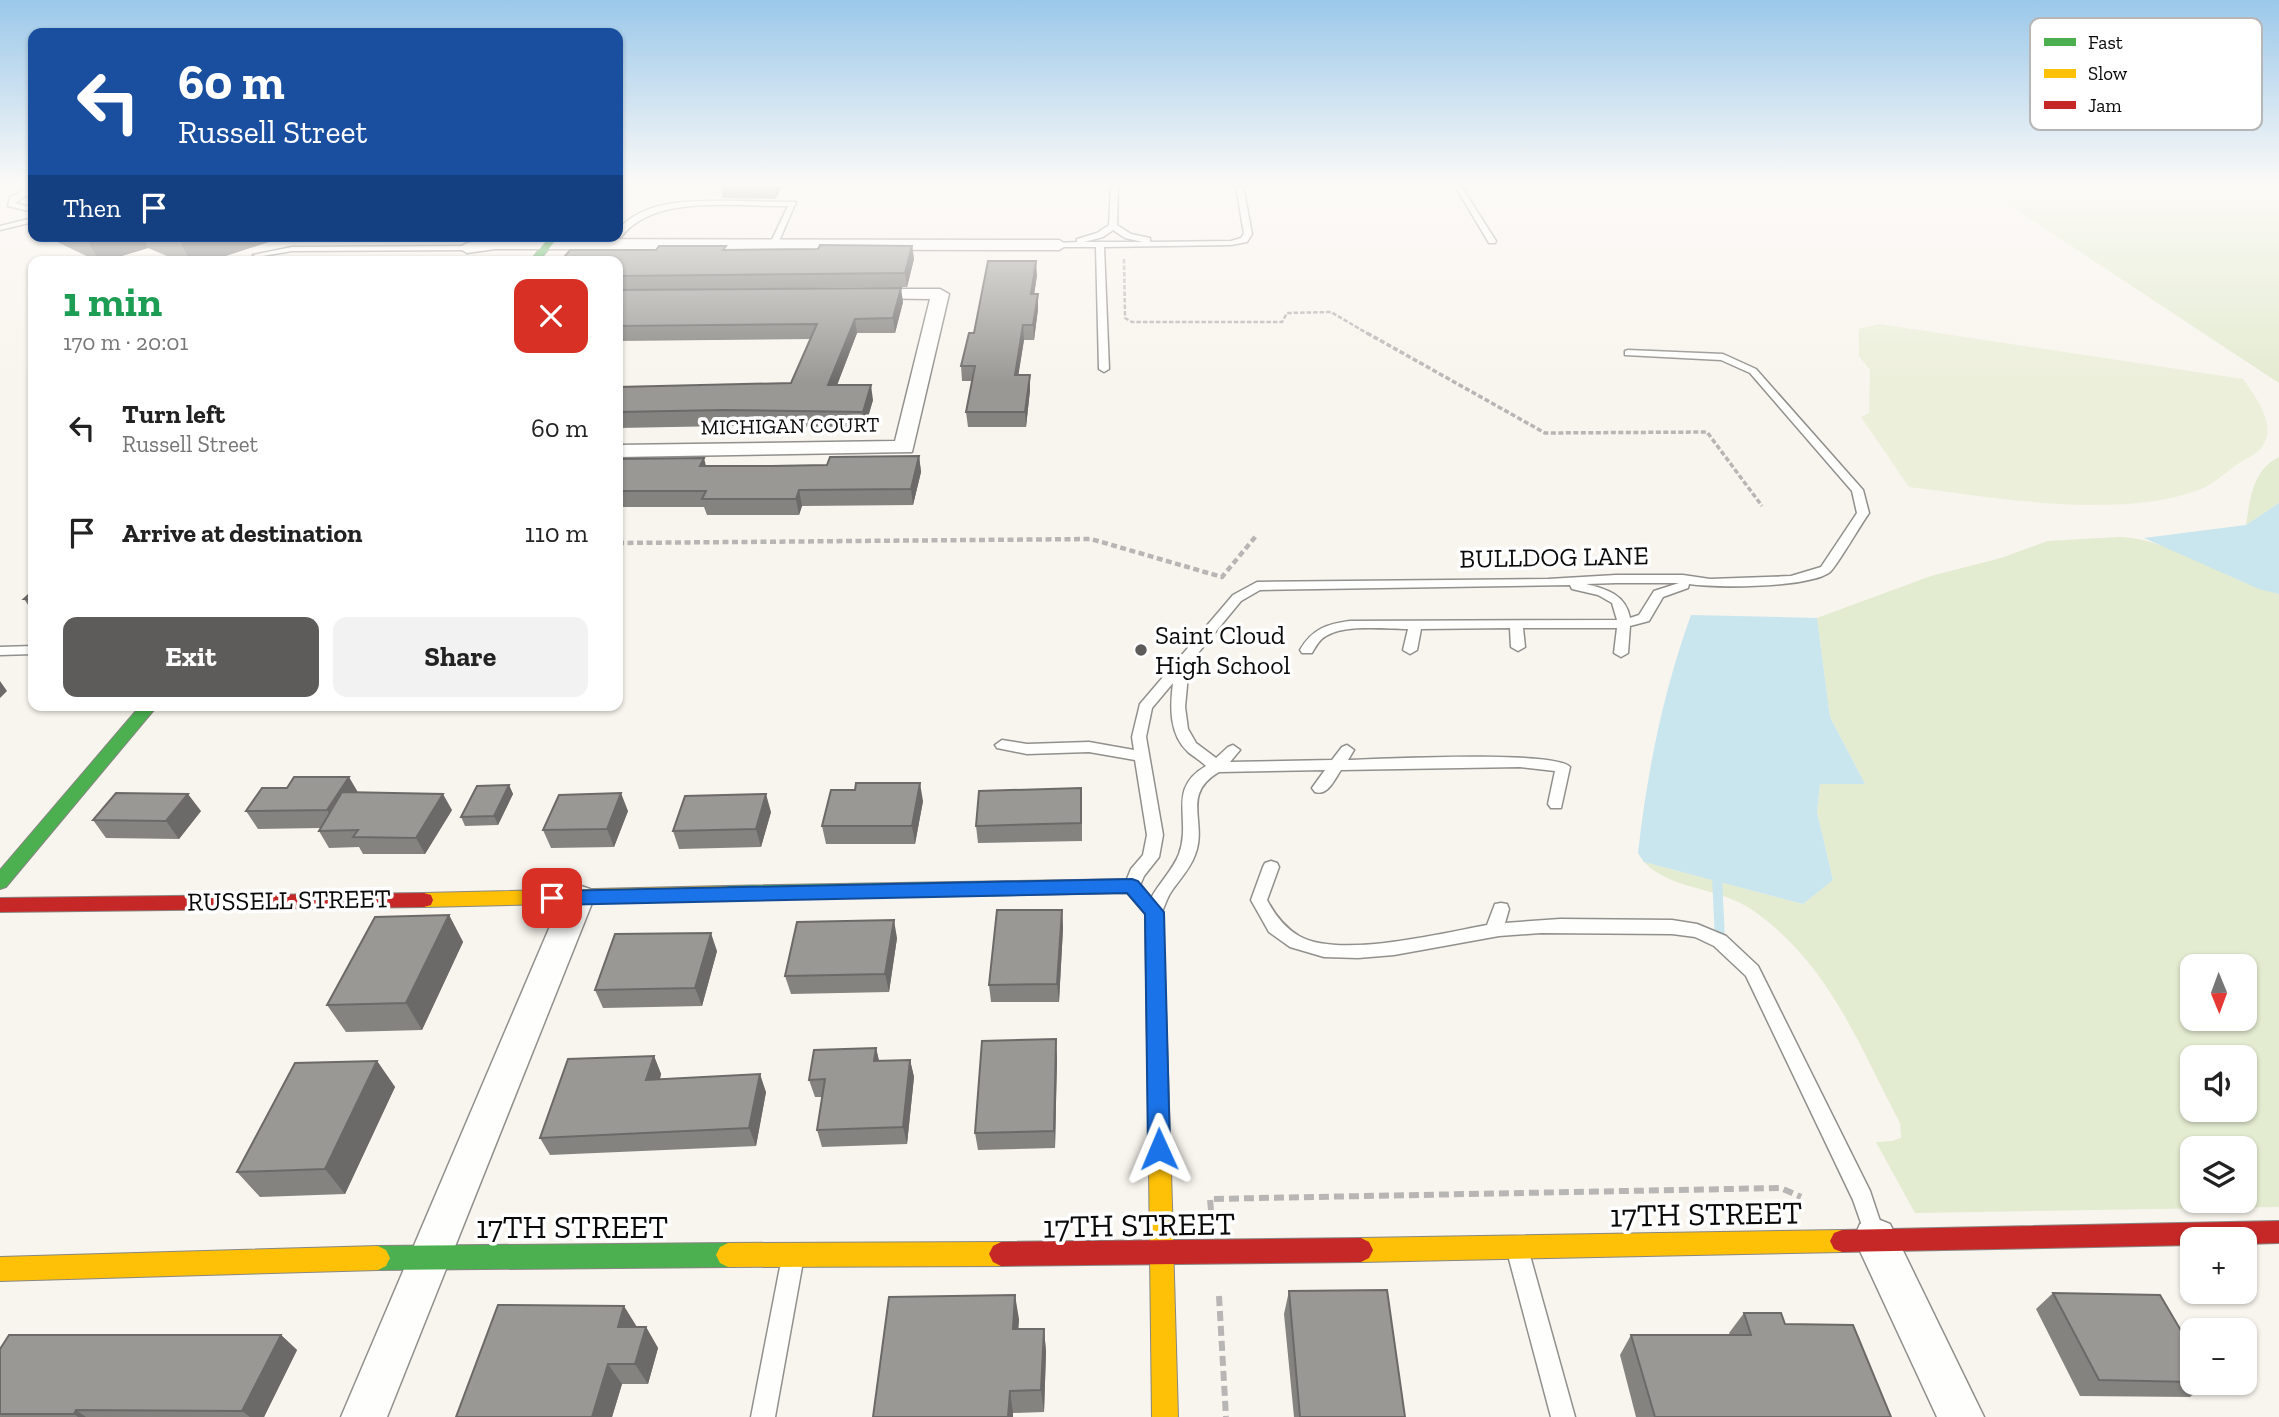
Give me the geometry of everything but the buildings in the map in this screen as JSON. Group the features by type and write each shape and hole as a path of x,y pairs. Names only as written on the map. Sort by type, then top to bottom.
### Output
{"street":[{"name":"MICHIGAN COURT","path":"623,451 904,447 940,293 846,295"},
{"path":"0,882 145,711"},
{"path":"1132,886 1154,912 1165,1417"},
{"name":"RUSSELL STREET","path":"0,905 578,898 634,894 1132,886"},
{"path":"364,1417 578,898"},
{"name":"17TH STREET","path":"0,1269 432,1256 1161,1254 2279,1232"},
{"path":"1875,1238 1961,1417"}],"lane":[{"path":"257,255 274,252"},
{"path":"1100,252 1104,369"},
{"name":"BULLDOG LANE","path":"1132,886 1137,873 1151,857 1155,835 1139,737 1145,707 1237,598 1256,586 1548,583 1616,579 1683,579 1710,583 1792,580 1825,570 1863,513 1857,490 1753,370 1723,357 1628,352"},
{"path":"1548,583 1575,585 1617,599 1622,606 1625,624 1621,653"},
{"path":"1307,650 1312,638 1331,627 1416,624 1625,624 1644,618 1658,594 1687,584 1710,583"},
{"path":"1410,650 1416,624"},
{"path":"1516,624 1518,647"},
{"path":"0,652 28,650"},
{"path":"1182,663 1179,701 1183,735 1189,744 1206,755 1216,767"},
{"path":"1003,745 1027,749 1089,747 1142,756"},
{"path":"1216,767 1233,750"},
{"path":"1320,788 1347,750"},
{"path":"1154,912 1163,888 1188,851 1189,795 1206,771 1216,767 1520,762 1563,767 1556,804"},
{"path":"1271,867 1259,900 1276,929 1301,945 1328,951 1412,947 1521,927 1672,927 1697,931 1728,947 1752,971 1863,1198 1875,1238"},
{"path":"1493,932 1501,909"},
{"path":"1517,1246 1563,1417"},
{"path":"763,1417 793,1255"}],"path":[{"path":"1124,252 1125,318 1132,321 1282,322 1287,313 1331,312 1545,433 1707,432 1762,506"},
{"path":"623,543 1091,539 1222,577 1256,536"},
{"path":"1226,1417 1210,1199 1781,1188 1812,1202 1863,1198"}],"green space":[{"path":"2080,252 2279,252 2279,383"},
{"path":"1879,324 2243,379 2263,411 2266,438 2257,452 2201,489 2169,499 2133,504 2056,504 1909,487 1861,417 1869,413 1870,370 1859,356 1859,329"},
{"path":"2279,457 2279,503 2246,525 2251,495 2258,477 2270,462"},
{"path":"2119,537 2140,539 2180,552 2239,580 2279,594 2279,1207 2257,1207 2257,1136 2180,1136 2180,1209 1915,1213 1876,1142 1901,1138 1900,1123 1855,1034 1821,979 1778,930 1751,909 1724,896 1667,878 1644,862 1803,904 1833,880 1817,812 1820,784 1865,784 1830,717 1817,618 1931,576 2001,558 2048,541"}],"water":[{"path":"2279,503 2279,594 2259,589 2144,538 2246,525"},
{"path":"1691,615 1817,618 1830,717 1865,784 1820,784 1817,812 1833,880 1803,904 1644,862 1638,853 1657,733 1672,673"}],"waterway":[{"path":"1717,876 1720,941"}],"traffic: fast":[{"path":"538,256 541,252"},
{"path":"0,882 145,711"},
{"path":"725,893 1132,886 1154,912 1160,1170"},
{"path":"378,1258 728,1255"}],"traffic: slow":[{"path":"424,900 725,893"},
{"path":"1160,1170 1165,1417"},
{"path":"1361,1250 1842,1241"},
{"path":"728,1255 1001,1254"},
{"path":"0,1269 378,1258"}],"traffic: jam":[{"path":"0,905 424,900"},
{"path":"1842,1241 2279,1232"},
{"path":"1001,1254 1361,1250"}],"place":[{"name":"Saint Cloud High School","path":"1141,650"}],"route":[{"path":"552,898 628,894 1132,886 1154,912 1159,1149"}]}
